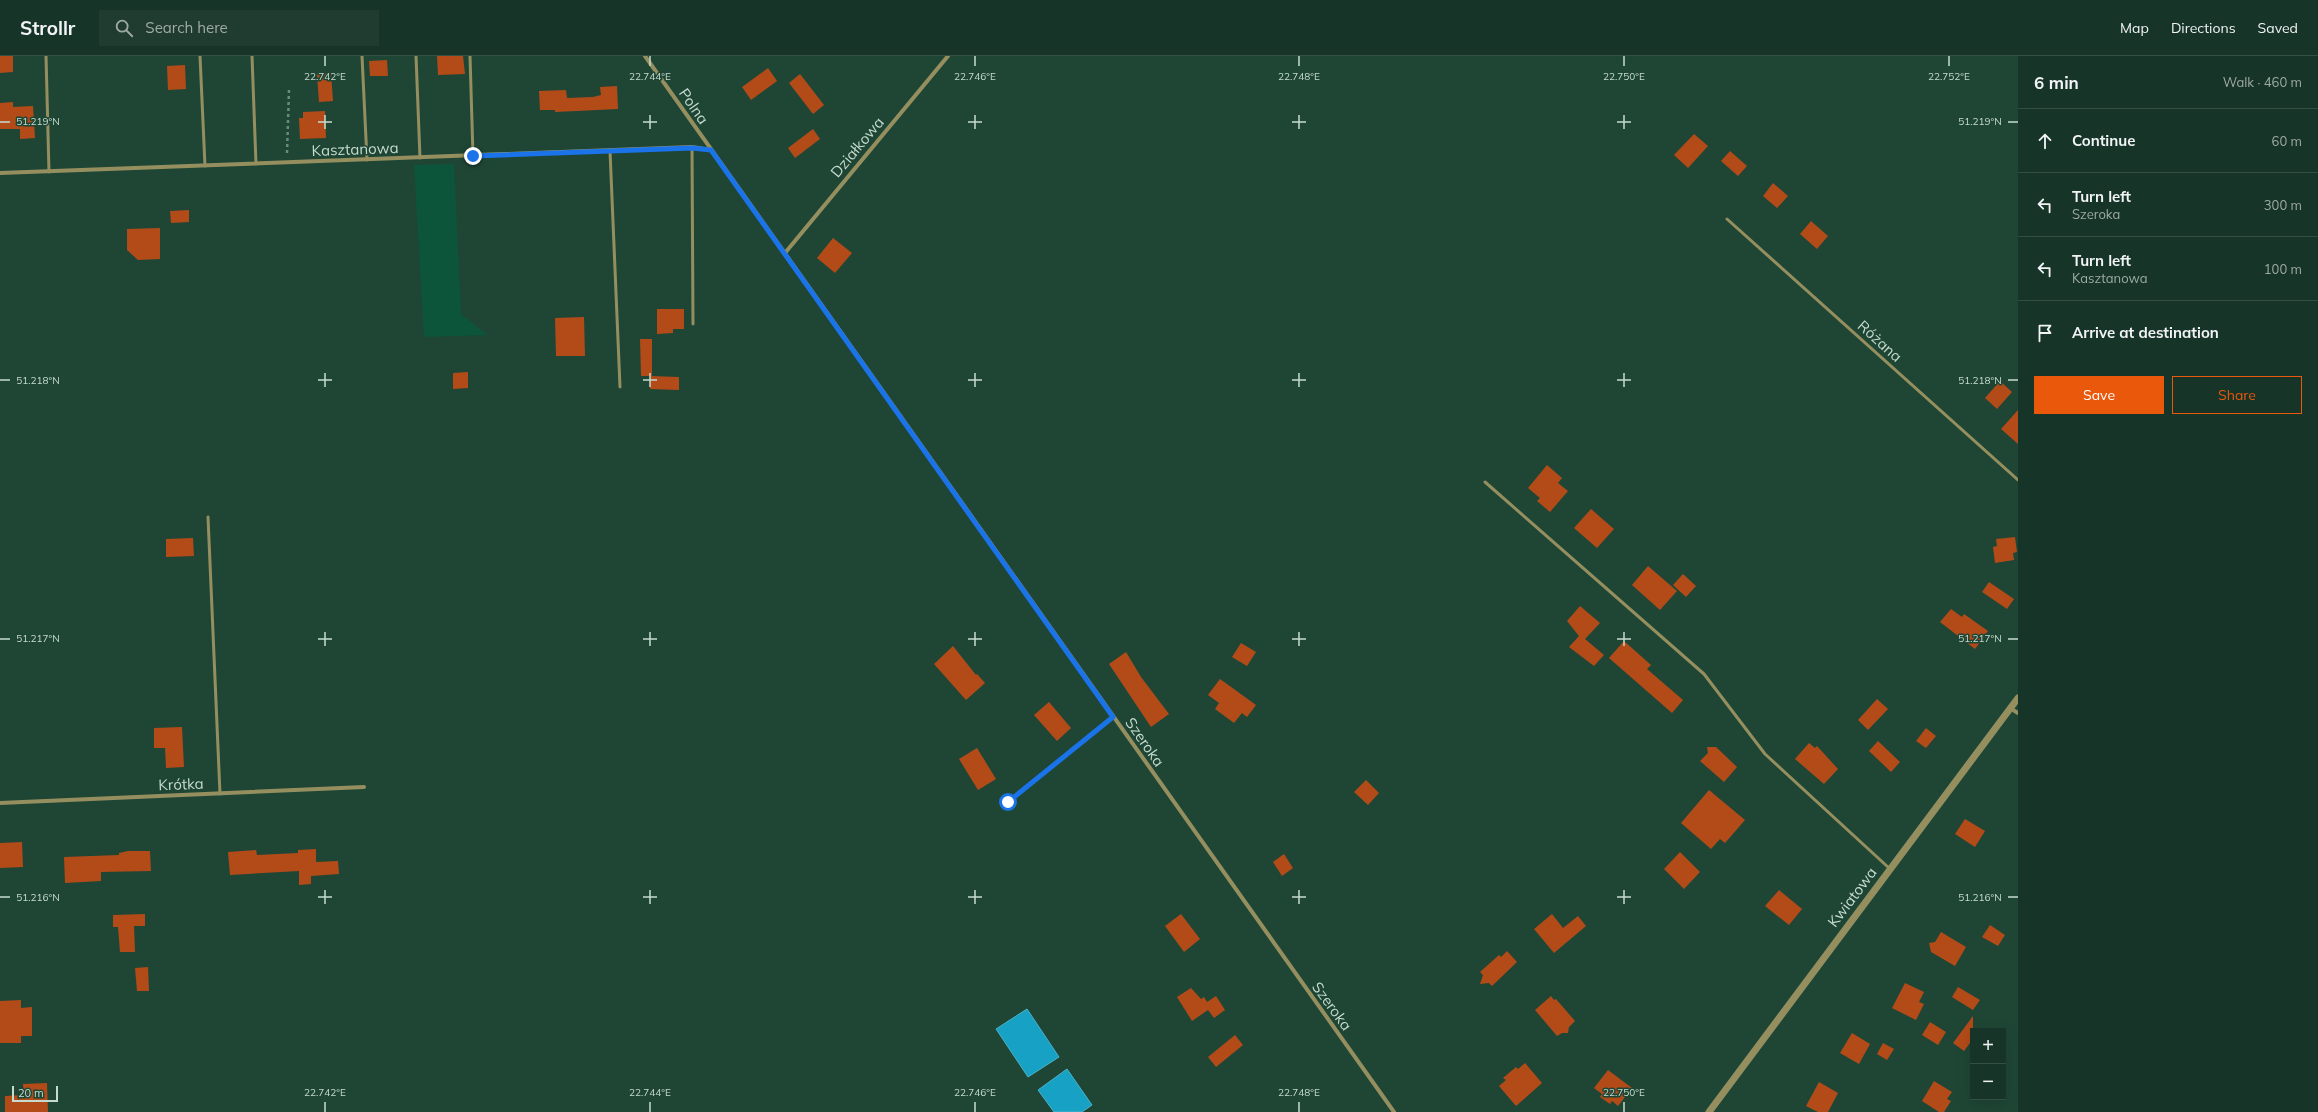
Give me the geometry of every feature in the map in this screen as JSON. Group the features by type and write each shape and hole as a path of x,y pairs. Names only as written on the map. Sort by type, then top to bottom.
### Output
{"street":[{"name":"Polna","path":"645,56 711,150"},
{"name":"Działkowa","path":"785,253 948,56"},
{"name":"Kasztanowa","path":"0,174 692,148 711,150"},
{"name":"Szeroka","path":"711,150 1394,1112"},
{"name":"Kwiatowa","path":"1709,1112 2018,698"},
{"path":"2010,708 2018,712"},
{"name":"Krótka","path":"0,803 364,787"}],"lane":[{"path":"46,56 49,172"},
{"path":"200,56 205,167"},
{"path":"252,56 256,164"},
{"path":"362,56 367,160"},
{"path":"416,56 420,158"},
{"path":"470,56 473,156"},
{"path":"692,148 692,324"},
{"path":"610,151 620,387"},
{"name":"Różana","path":"1727,219 2018,480"},
{"path":"1485,482 1704,674 1765,754 1890,868"},
{"path":"208,518 220,794"},
{"path":"1008,802 1113,717"}],"path":[{"path":"287,163 289,90"}],"green space":[{"path":"454,164 461,314 487,335 424,337 414,165"}],"water":[{"path":"1027,1009 1059,1057 1028,1077 996,1029"},
{"path":"1067,1069 1092,1105 1082,1112 1054,1112 1038,1090"}],"building":[{"path":"0,56 13,56 13,72 0,73"},
{"path":"437,56 463,56 465,74 438,75"},
{"path":"387,60 388,76 370,76 369,61"},
{"path":"185,65 186,89 168,90 167,66"},
{"path":"768,68 777,81 751,100 742,87"},
{"path":"331,73 333,101 319,102 317,74"},
{"path":"800,74 824,105 813,114 789,83"},
{"path":"617,86 618,109 555,112 555,110 540,110 539,91 566,90 567,98 593,97 601,95 600,87"},
{"path":"13,102 13,107 33,106 35,138 20,139 20,129 0,129 0,103"},
{"path":"325,111 326,138 300,139 299,118 303,118 303,112"},
{"path":"813,129 820,139 795,158 788,148"},
{"path":"1694,134 1708,146 1688,168 1674,155"},
{"path":"1730,151 1747,166 1738,176 1721,161"},
{"path":"1773,183 1788,196 1777,208 1763,196"},
{"path":"189,210 189,222 171,223 170,211"},
{"path":"1811,221 1828,236 1817,249 1800,234"},
{"path":"160,228 160,259 138,260 127,250 127,229"},
{"path":"833,238 852,253 835,273 817,258"},
{"path":"657,309 684,309 684,329 673,329 673,333 657,334"},
{"path":"584,317 585,356 556,356 555,318"},
{"path":"640,339 652,339 652,376 641,376"},
{"path":"468,372 468,388 453,389 453,373"},
{"path":"650,376 679,377 679,390 650,389"},
{"path":"2000,381 2012,392 1997,409 1985,398"},
{"path":"2018,410 2018,444 2001,429"},
{"path":"1547,465 1562,478 1558,483 1568,491 1550,512 1537,501 1540,498 1528,488"},
{"path":"1591,509 1614,529 1597,548 1574,528"},
{"path":"2015,537 2017,552 2013,553 2014,560 1995,563 1993,547 1997,546 1996,539"},
{"path":"193,538 194,556 166,557 166,539"},
{"path":"1648,566 1677,591 1660,610 1632,585"},
{"path":"1683,574 1696,586 1686,597 1673,585"},
{"path":"1989,582 2014,599 2007,609 1982,592"},
{"path":"1580,606 1600,623 1585,639 1604,655 1594,666 1569,647 1579,636 1567,621"},
{"path":"1951,609 1962,617 1964,614 1988,631 1975,649 1940,622"},
{"path":"1624,641 1651,665 1647,669 1683,700 1672,713 1609,658"},
{"path":"1241,643 1256,652 1247,666 1232,657"},
{"path":"953,646 976,675 977,674 985,683 966,700 934,664"},
{"path":"1126,652 1141,677 1169,714 1151,727 1109,664"},
{"path":"1220,679 1256,705 1247,717 1242,713 1234,723 1215,709 1219,703 1208,695"},
{"path":"1877,699 1888,709 1868,730 1858,720"},
{"path":"1049,702 1071,728 1057,741 1034,715"},
{"path":"182,727 184,767 166,768 165,748 154,748 154,728"},
{"path":"1926,728 1936,736 1926,748 1916,741"},
{"path":"1878,741 1900,762 1891,772 1869,751"},
{"path":"1809,743 1815,748 1817,746 1838,769 1824,784 1795,759"},
{"path":"1707,747 1716,747 1737,767 1724,782 1700,761 1708,753"},
{"path":"977,748 996,779 978,790 959,759"},
{"path":"1366,780 1379,793 1368,805 1354,792"},
{"path":"1709,790 1745,820 1725,843 1720,839 1711,849 1681,823"},
{"path":"1965,819 1985,831 1975,847 1955,834"},
{"path":"22,842 23,867 0,868 0,843"},
{"path":"316,849 316,862 338,861 339,874 311,876 311,884 299,885 299,871 230,875 228,852 256,850 257,855 298,853 298,850"},
{"path":"128,851 150,851 151,871 101,872 101,881 65,883 64,857 119,855 119,853"},
{"path":"1680,852 1700,872 1684,889 1664,869"},
{"path":"1284,854 1293,868 1282,876 1273,862"},
{"path":"1779,890 1802,909 1789,925 1765,906"},
{"path":"145,914 145,926 134,926 135,952 120,952 118,927 113,927 113,915"},
{"path":"1181,914 1200,939 1184,952 1165,926"},
{"path":"1552,914 1563,928 1578,916 1586,926 1554,953 1534,929"},
{"path":"1990,925 2005,935 1998,946 1982,937"},
{"path":"1941,932 1966,947 1955,966 1931,952 1929,943 1935,942"},
{"path":"1507,951 1517,962 1492,986 1489,983 1480,984 1483,975 1480,972 1499,955 1501,957"},
{"path":"148,967 149,991 137,991 135,968"},
{"path":"1905,983 1924,992 1919,1002 1924,1004 1916,1020 1892,1008"},
{"path":"1958,987 1980,1000 1973,1010 1952,997"},
{"path":"1191,988 1201,999 1204,997 1207,1002 1216,996 1225,1010 1214,1018 1208,1010 1192,1021 1177,997"},
{"path":"1551,996 1554,1000 1556,999 1575,1021 1569,1027 1568,1033 1562,1033 1557,1036 1535,1010"},
{"path":"21,1000 21,1008 32,1007 32,1036 21,1036 21,1043 0,1043 0,1001"},
{"path":"1973,1016 1973,1028 1970,1028 1970,1043 1964,1051 1953,1043"},
{"path":"1930,1022 1946,1032 1938,1045 1922,1035"},
{"path":"1852,1033 1870,1044 1859,1064 1840,1053"},
{"path":"1235,1035 1243,1045 1216,1067 1208,1057"},
{"path":"1883,1043 1894,1049 1887,1060 1877,1054"},
{"path":"1525,1063 1542,1083 1516,1106 1499,1086 1506,1080 1503,1078 1516,1067 1518,1069"},
{"path":"1608,1070 1632,1088 1618,1106 1612,1101 1610,1104 1600,1097 1602,1094 1594,1088"},
{"path":"1934,1081 1952,1092 1947,1099 1951,1101 1944,1112 1939,1112 1922,1101"},
{"path":"1819,1082 1838,1093 1828,1112 1818,1112 1806,1106"},
{"path":"47,1083 48,1112 5,1112 5,1096 24,1095 23,1084"}],"route":[{"path":"473,156 692,148 711,150 1113,717 1008,802"}]}
